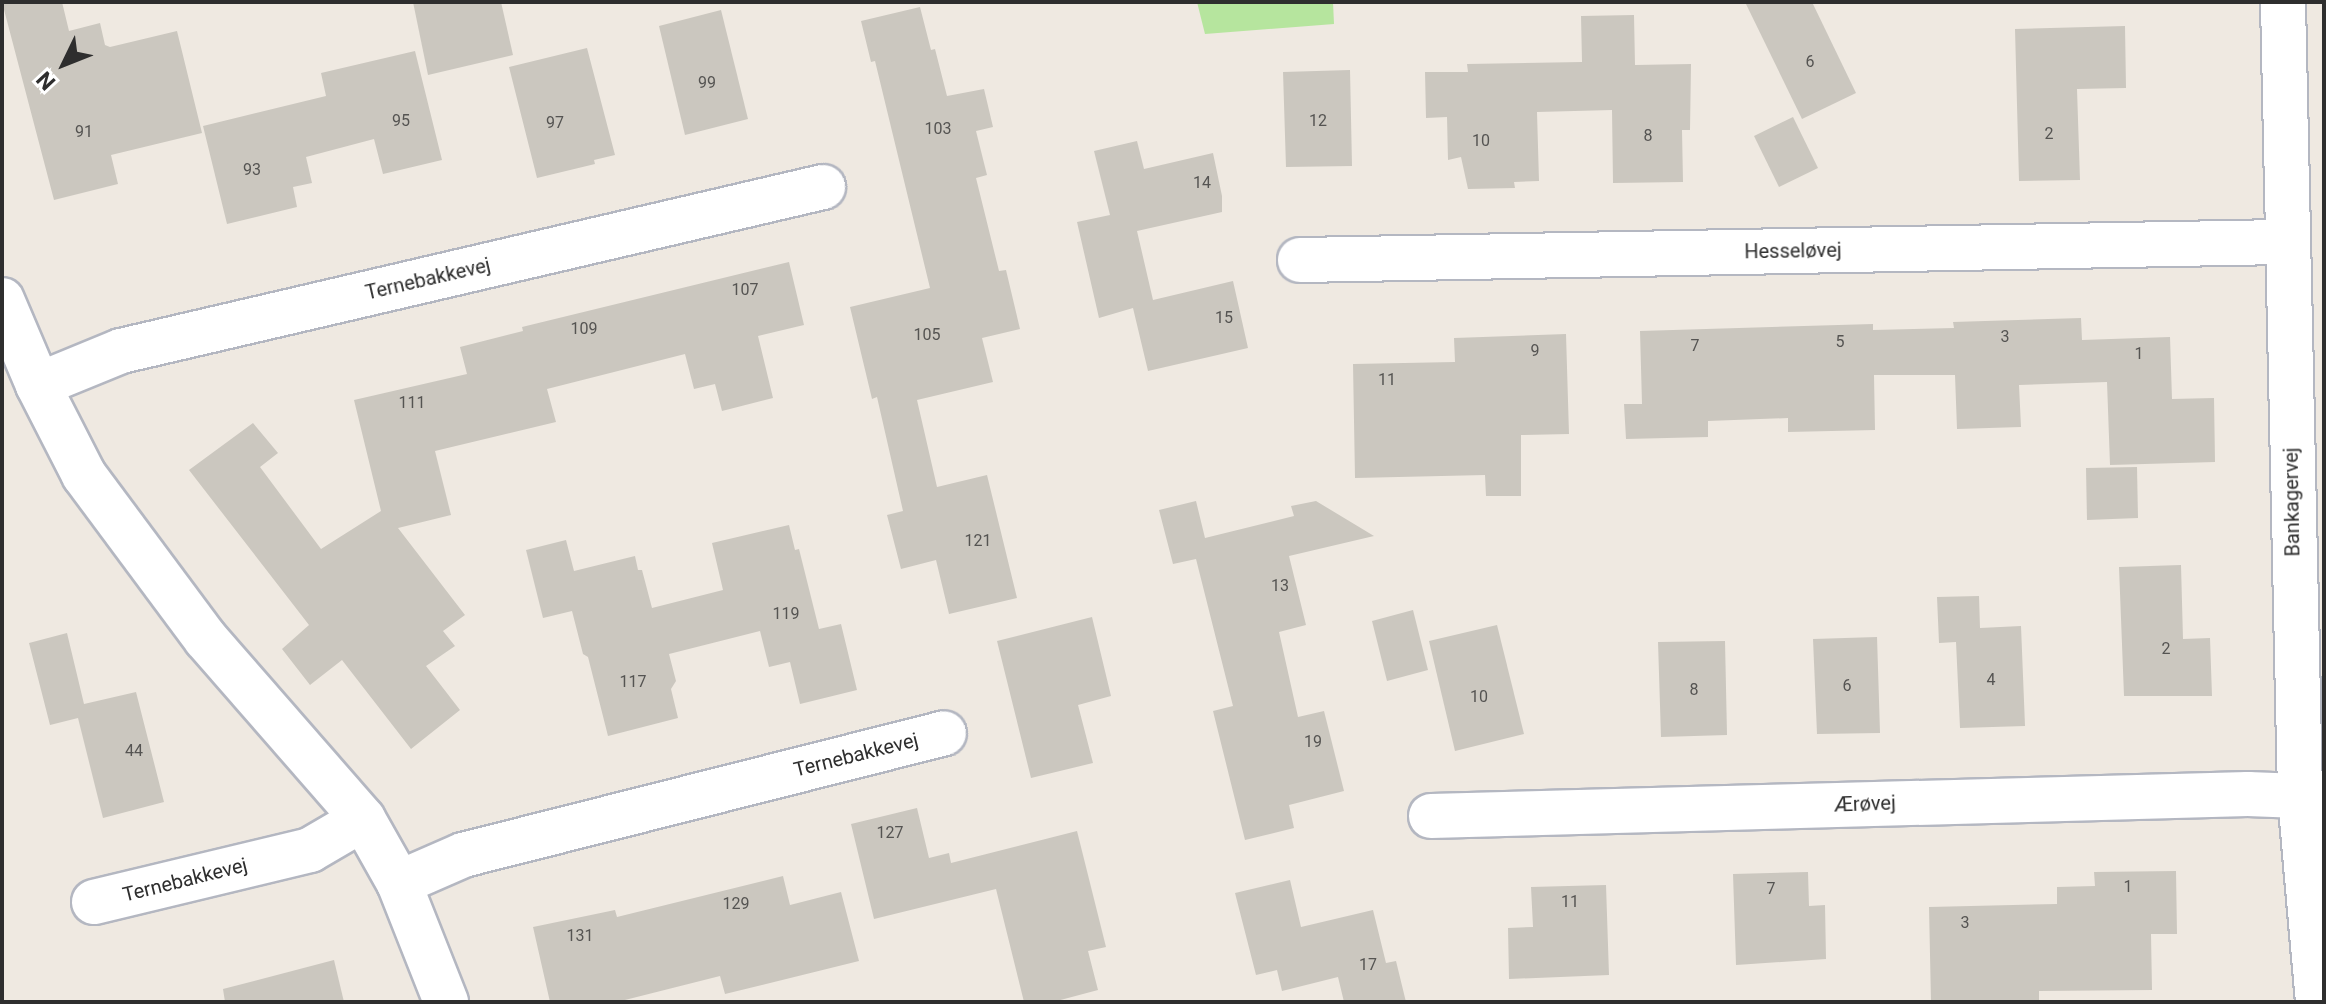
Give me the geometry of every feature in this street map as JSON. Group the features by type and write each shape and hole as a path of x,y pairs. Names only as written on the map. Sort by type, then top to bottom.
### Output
{"street":[{"name":"Bankagervej","path":"2283,2 2286,242 2308,516 2300,796 2318,1002"},
{"name":"Ternebakkevej","path":"38,385 121,351 823,187"},
{"name":"Hesseløvej","path":"1300,260 2286,242"},
{"path":"2,300 38,385 84,475 206,639 363,819 399,883 446,1002"},
{"name":"Ternebakkevej","path":"399,883 463,855 944,733"},
{"name":"Ærøvej","path":"1431,816 2248,794 2300,796"},
{"name":"Ternebakkevej","path":"94,902 310,850 363,819"}],"green space":[{"path":"1197,2 1333,2 1334,24 1205,34"}],"building":[{"path":"2,2 62,2 69,31 100,23 105,45 110,47 177,31 202,133 111,155 118,184 54,200"},
{"path":"413,2 501,2 513,55 428,75"},
{"path":"1745,2 1812,2 1856,93 1802,119"},
{"path":"920,7 947,96 984,89 993,127 976,131 987,175 976,178 999,271 1006,270 1020,329 982,338 993,382 917,400 937,487 987,475 1017,598 949,614 936,560 901,569 887,515 903,511 877,397 872,399 850,307 930,288 875,61 871,62 861,21"},
{"path":"721,10 748,119 685,135 659,26"},
{"path":"1634,15 1635,65 1691,64 1690,130 1682,130 1683,182 1613,183 1612,110 1537,112 1539,181 1514,182 1515,188 1468,189 1461,157 1448,160 1447,117 1426,118 1425,72 1468,72 1467,64 1582,62 1581,16"},
{"path":"2125,26 2126,88 2077,89 2080,180 2019,181 2015,29"},
{"path":"587,48 615,155 594,160 595,164 537,178 509,67"},
{"path":"415,51 442,160 383,174 374,139 306,157 312,183 293,187 297,207 227,224 203,126 326,96 321,73"},
{"path":"1350,70 1352,166 1286,167 1283,72"},
{"path":"1793,117 1818,168 1779,187 1754,136"},
{"path":"1137,141 1144,169 1213,153 1222,196 1222,212 1137,231 1153,300 1233,281 1248,348 1148,371 1133,308 1099,318 1077,222 1110,215 1094,151"},
{"path":"789,262 804,325 758,336 773,398 722,411 715,384 694,389 685,354 547,389 556,422 435,451 451,515 398,528 465,615 443,631 455,646 426,666 460,710 411,749 342,660 310,685 282,649 309,625 189,470 253,423 278,453 260,467 321,549 381,511 354,400 467,374 460,347 523,331 522,327"},
{"path":"2081,318 2082,340 2170,337 2172,399 2214,398 2215,462 2110,465 2107,382 2019,385 2021,427 1957,429 1955,375 1874,375 1875,430 1788,432 1788,418 1708,421 1708,437 1626,439 1624,404 1642,404 1640,331 1873,324 1873,330 1954,328 1953,322"},
{"path":"1566,334 1569,434 1521,435 1521,496 1486,496 1485,475 1355,478 1353,364 1455,362 1454,338"},
{"path":"2137,467 2138,518 2087,520 2086,468"},
{"path":"1196,501 1205,538 1294,516 1291,506 1316,501 1374,536 1289,556 1306,625 1279,632 1298,717 1324,711 1344,791 1289,805 1294,828 1245,840 1213,711 1233,706 1196,559 1173,564 1159,510"},
{"path":"789,525 795,550 799,549 819,629 841,624 857,690 800,704 790,662 769,667 760,631 669,654 676,681 671,689 678,718 608,736 588,657 583,654 572,611 543,618 526,550 566,540 574,571 635,556 652,608 723,590 712,543"},
{"path":"2181,565 2183,639 2210,638 2212,696 2124,696 2119,567"},
{"path":"1979,596 1980,628 2021,626 2025,726 1960,728 1956,642 1939,643 1937,597"},
{"path":"1413,610 1428,670 1387,681 1372,621"},
{"path":"1092,617 1111,696 1078,705 1093,763 1031,778 997,641"},
{"path":"1497,625 1524,734 1455,751 1429,641"},
{"path":"67,633 84,704 136,692 164,802 103,818 78,718 50,725 29,643"},
{"path":"1877,637 1880,733 1817,734 1813,639"},
{"path":"1725,641 1727,735 1661,737 1658,642"},
{"path":"917,808 929,858 949,853 951,863 1077,831 1106,947 1088,951 1098,990 1053,1002 1024,1002 996,889 874,919 851,824"},
{"path":"2176,871 2177,934 2151,934 2152,990 2039,991 2039,1002 1931,1002 1929,907 2057,904 2057,887 2095,886 2094,872"},
{"path":"1808,872 1809,906 1825,905 1826,959 1736,965 1733,874"},
{"path":"783,876 790,905 841,892 859,961 725,994 720,976 617,1002 550,1002 533,927 615,910 617,917"},
{"path":"1290,880 1301,927 1373,910 1386,963 1396,961 1406,1002 1344,1002 1338,977 1282,991 1277,970 1256,975 1235,893"},
{"path":"1606,885 1609,975 1509,979 1508,928 1533,927 1531,887"},
{"path":"334,960 344,1002 225,1002 223,989"}]}
